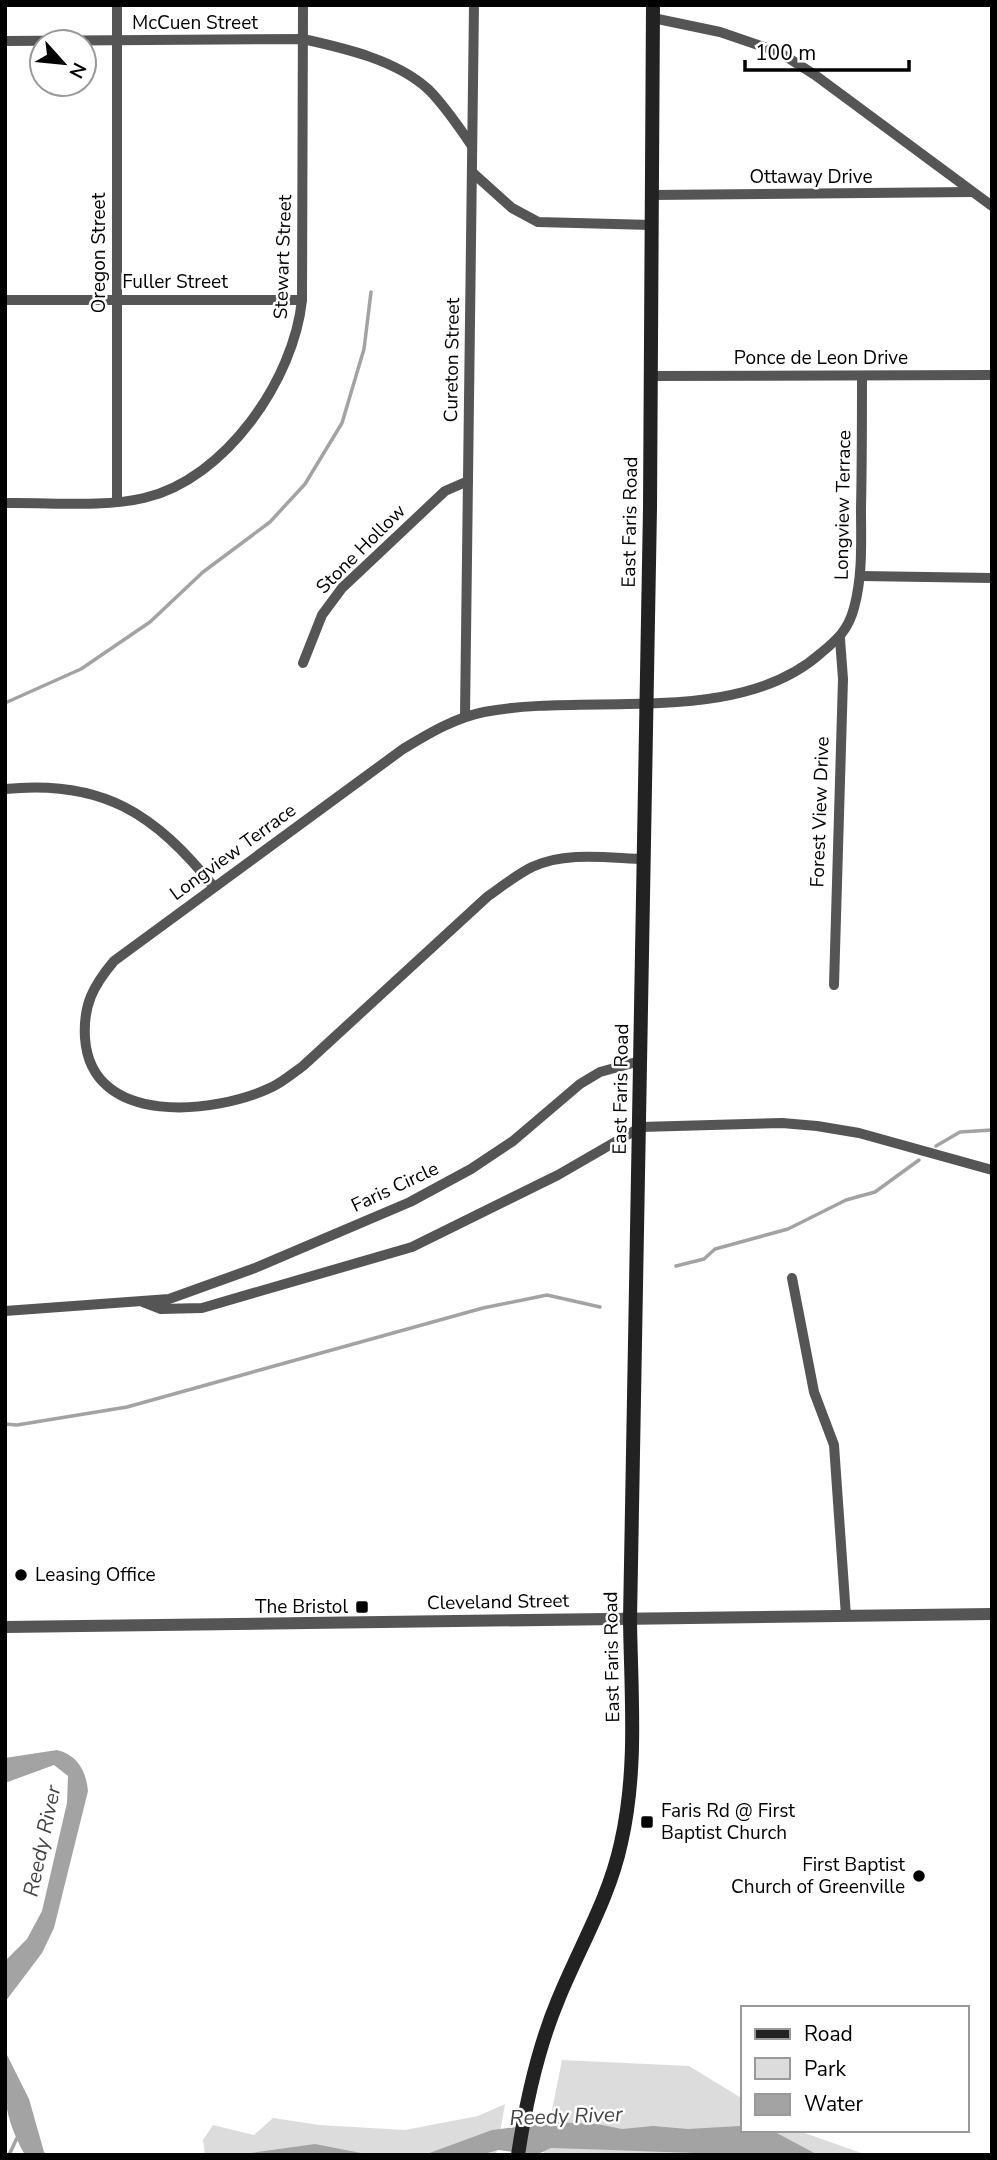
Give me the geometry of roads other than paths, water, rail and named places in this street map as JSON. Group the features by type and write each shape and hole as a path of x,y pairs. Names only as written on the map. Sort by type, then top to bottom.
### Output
{"main road":[{"name":"East Faris Road","path":"519,2155 526,2102 558,2000 598,1915 621,1845 633,1741 630,1620 645,859 653,12"}],"street":[{"name":"Oregon Street","path":"117,5 117,501"},
{"name":"Stewart Street","path":"5,503 117,501 164,492 199,473 235,439 267,397 294,346 302,300 303,5"},
{"name":"Cureton Street","path":"465,716 474,5"},
{"path":"653,12 779,52 816,75 992,206"},
{"name":"McCuen Street","path":"5,41 303,39 337,46 417,81 429,90 472,147"},
{"path":"473,173 512,208 538,222 652,225"},
{"name":"Ottaway Drive","path":"651,195 972,192"},
{"name":"Fuller Street","path":"5,300 302,300"},
{"name":"Ponce de Leon Drive","path":"651,376 992,375"},
{"name":"Longview Terrace","path":"645,859 574,858 550,861 518,875 486,897 303,1066 273,1087 217,1104 178,1108 135,1103 111,1088 93,1065 86,1047 84,1022 88,998 114,961 403,750 465,716 542,706 646,706 752,690 778,683 840,639 853,610 861,576 862,376"},
{"name":"Stone Hollow","path":"303,663 322,615 342,588 445,491 468,481"},
{"path":"861,576 992,578"},
{"name":"Forest View Drive","path":"834,985 843,679 840,639"},
{"path":"5,789 66,788 92,793 122,805 172,838 214,887"},
{"name":"Faris Circle","path":"5,1311 143,1302 185,1294 255,1268 410,1202 489,1157 580,1084 600,1072 639,1061"},
{"path":"640,1127 782,1123 817,1126 910,1146 992,1170"},
{"name":"Faris Circle","path":"143,1302 170,1310 202,1308 412,1247 558,1175 640,1127"},
{"path":"792,1278 814,1392 834,1445 846,1616"},
{"name":"Cleveland Street","path":"5,1627 992,1614"}],"water":[{"path":"57,1750 79,1764 88,1791 54,1928 42,1953 5,2002 5,1961 27,1939 42,1911 67,1803 68,1776 54,1765 5,1783 5,1758"},
{"path":"5,2051 29,2099 44,2152 48,2155 25,2155 12,2128 5,2093"},
{"path":"554,2122 597,2124 622,2129 653,2126 688,2129 740,2126 741,2132 775,2132 818,2155 551,2148 536,2155 498,2150 481,2155 424,2155 492,2130"},
{"path":"315,2144 371,2155 236,2155"}],"waterway":[{"path":"5,703 81,669 150,622 203,572 270,522 305,484 342,423 364,349 371,292"},
{"path":"936,1146 960,1132 992,1130"},
{"path":"676,1266 704,1259 715,1249 788,1229 846,1200 875,1192 919,1160"},
{"path":"5,1424 17,1425 127,1407 483,1308 547,1295 600,1307"},
{"path":"9,2155 17,2138"}],"place":[{"name":"Leasing Office","path":"21,1575"},
{"name":"The Bristol","path":"362,1607"},
{"name":"Faris Rd @ First Baptist Church","path":"647,1822"},
{"name":"First Baptist Church of Greenville","path":"919,1876"}],"water label":[{"name":"Reedy River","path":"42,1841"},
{"name":"Reedy River","path":"566,2116"}]}
